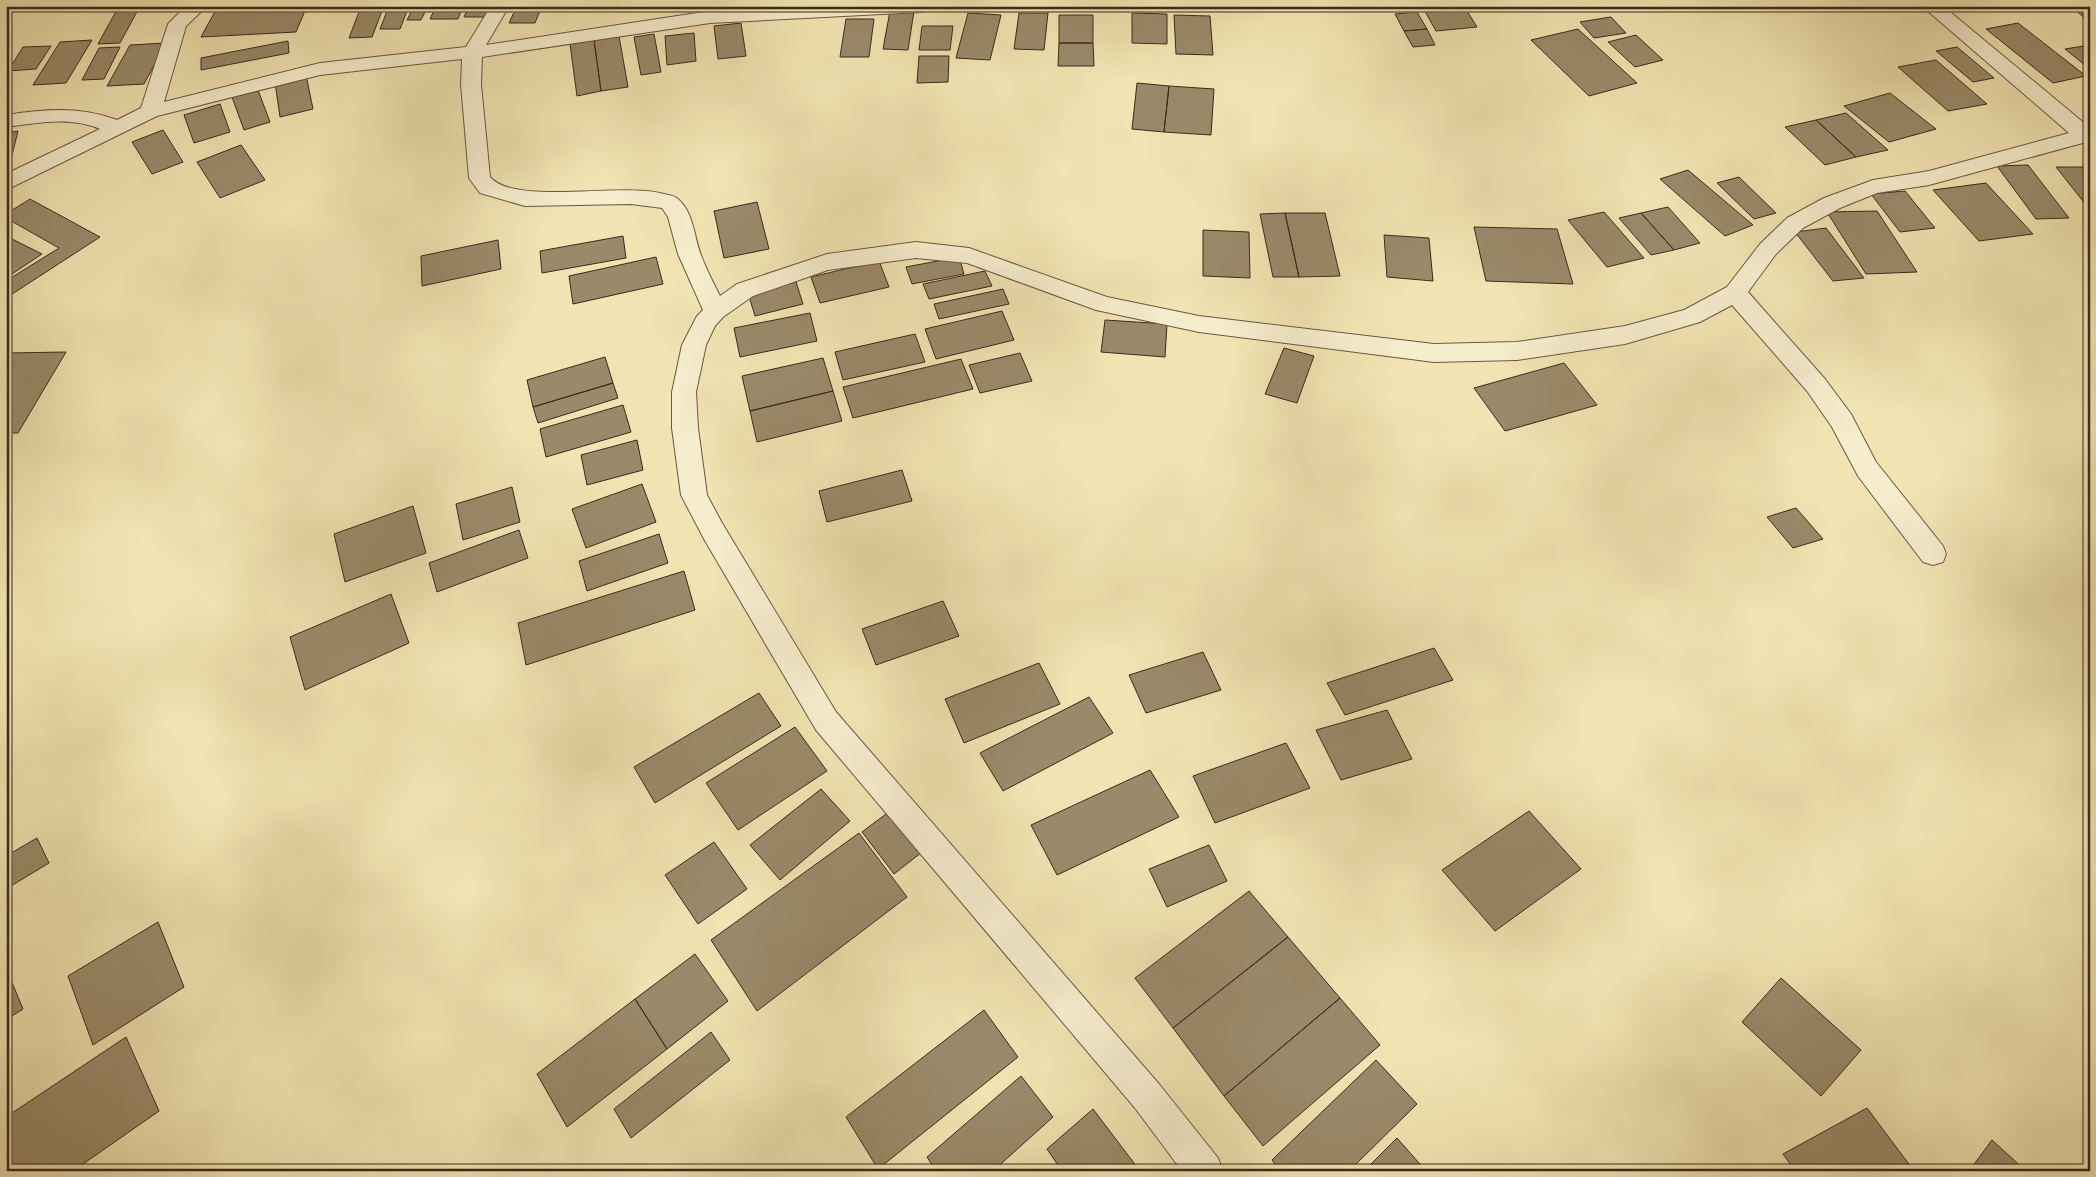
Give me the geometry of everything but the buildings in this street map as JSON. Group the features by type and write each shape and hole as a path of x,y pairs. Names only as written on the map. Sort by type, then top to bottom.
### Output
{"street":[{"path":"150,112 160,86 177,24 198,6"},
{"path":"500,6 472,52 471,84 480,178 488,188 525,199 631,197 653,198 670,203 679,216 689,254 715,311"},
{"path":"6,183 150,112 320,70 472,52 710,17 921,6"},
{"path":"1182,6 1187,6"},
{"path":"1931,6 2088,135"},
{"path":"6,121 72,115 94,118 116,128"},
{"path":"1205,1171 1148,1096 826,721 713,531 694,495 687,457 684,392 694,344 705,322 715,311 745,290 827,262 916,250 969,256 1104,304 1199,324 1434,352 1516,351 1625,335 1692,316 1735,293 1768,249 1794,223 1832,203 1873,187 1928,178 2088,135"},
{"path":"1735,293 1816,385 1842,422 1867,469 1933,554"}]}
